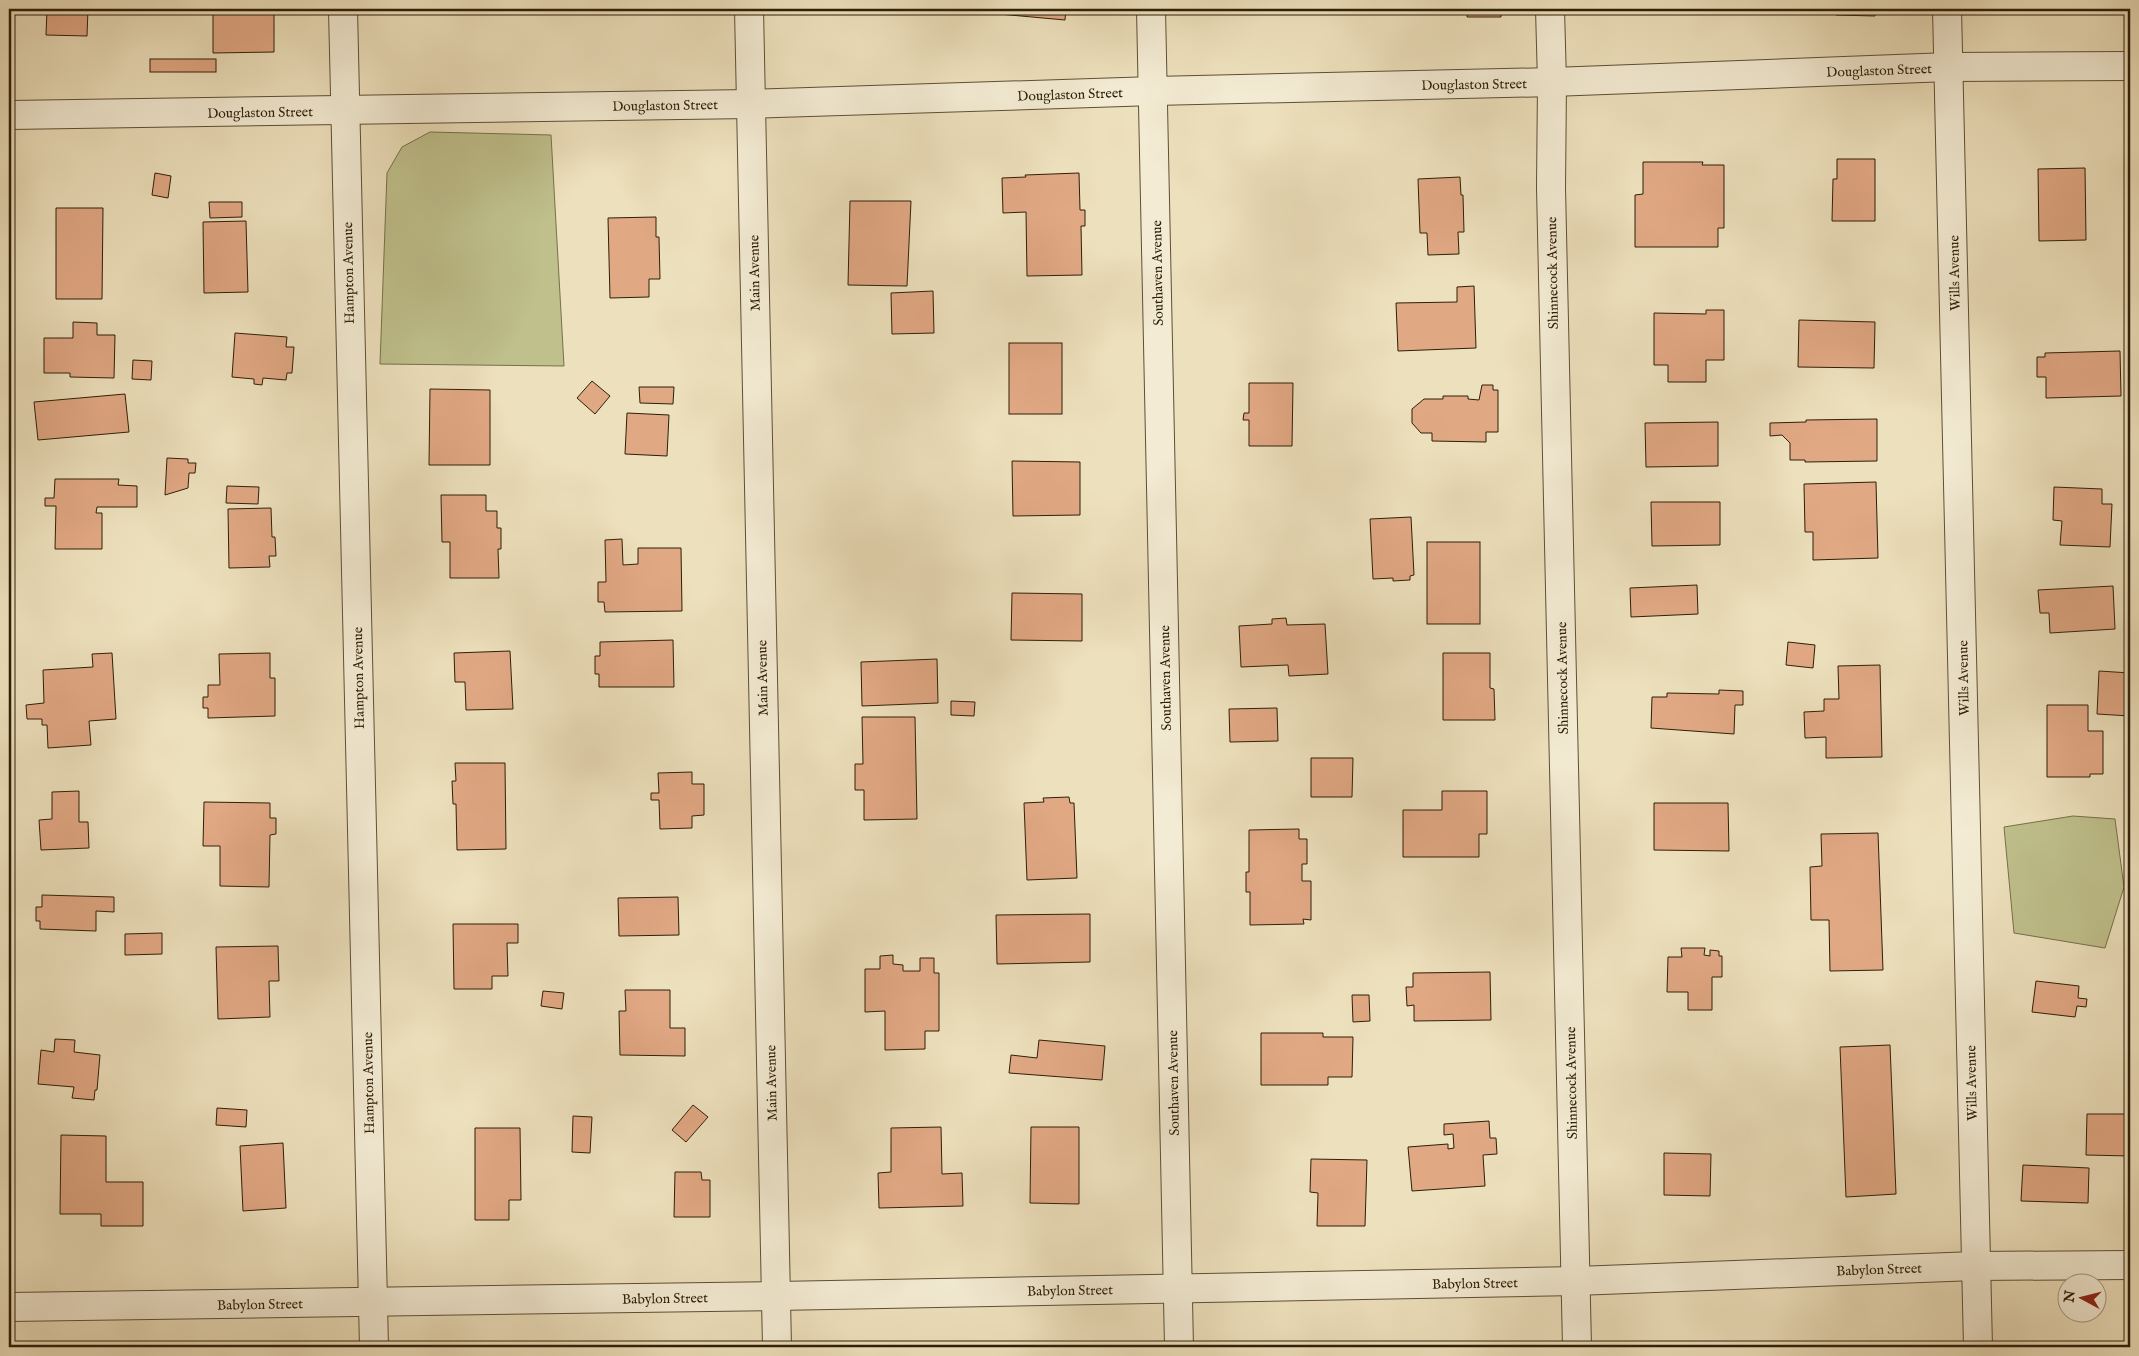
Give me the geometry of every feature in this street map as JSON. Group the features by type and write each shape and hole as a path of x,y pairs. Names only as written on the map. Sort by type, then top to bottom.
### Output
{"street":[{"name":"Hampton Avenue","path":"343,9 374,1347"},
{"name":"Main Avenue","path":"749,9 776,1347"},
{"name":"Southaven Avenue","path":"1151,9 1179,1347"},
{"name":"Shinnecock Avenue","path":"1550,9 1552,82 1550,188 1578,1347"},
{"name":"Wills Avenue","path":"1947,9 1978,1347"},
{"name":"Douglaston Street","path":"9,116 750,104 1154,91 1552,82 1949,67 2130,66"},
{"name":"Babylon Street","path":"9,1308 1576,1281 1976,1266 2130,1264"}],"green space":[{"path":"430,132 551,135 564,366 380,364 387,173 402,147"},
{"path":"2073,816 2115,819 2124,887 2105,948 2014,933 2004,827"}],"building":[{"path":"47,9 88,9 87,36 46,35"},
{"path":"213,9 274,9 274,52 213,53"},
{"path":"438,9 488,9 438,12"},
{"path":"999,9 1066,9 1065,20 999,14"},
{"path":"1468,9 1501,9 1501,17 1467,17"},
{"path":"1836,9 1875,9 1875,16 1836,15"},
{"path":"150,59 216,59 216,72 150,72"},
{"path":"1837,159 1875,159 1875,221 1832,221 1833,179 1837,179"},
{"path":"1643,162 1703,162 1702,165 1724,165 1724,228 1718,228 1718,247 1635,247 1635,195 1643,194"},
{"path":"2085,168 2086,240 2039,241 2038,169"},
{"path":"155,173 171,176 168,198 152,195"},
{"path":"1079,173 1080,210 1085,210 1085,226 1081,226 1082,275 1027,276 1026,212 1003,213 1002,178 1026,177 1025,175"},
{"path":"1460,177 1461,195 1463,195 1464,232 1458,232 1459,254 1428,255 1427,233 1420,233 1418,179"},
{"path":"850,201 911,201 907,286 848,285"},
{"path":"209,202 242,202 242,217 210,218"},
{"path":"56,208 103,208 102,299 56,299"},
{"path":"656,217 656,237 659,237 660,279 649,279 649,297 610,298 608,218"},
{"path":"246,221 248,292 204,293 203,222"},
{"path":"1474,286 1476,348 1398,351 1396,303 1457,302 1457,287"},
{"path":"933,291 934,333 892,334 891,293"},
{"path":"1706,310 1724,310 1724,360 1706,360 1706,382 1668,382 1668,365 1654,365 1654,313 1706,314"},
{"path":"1799,320 1875,322 1874,368 1798,367"},
{"path":"73,322 97,323 97,335 115,335 114,378 70,377 70,373 44,373 44,338 73,338"},
{"path":"235,333 287,337 286,347 294,347 292,373 287,373 286,380 263,378 262,385 254,384 254,379 232,377"},
{"path":"1009,343 1062,343 1062,414 1009,414"},
{"path":"2120,351 2121,396 2046,398 2046,377 2037,377 2037,357 2045,357 2045,353"},
{"path":"133,360 152,361 151,380 132,379"},
{"path":"592,381 610,396 595,414 577,398"},
{"path":"1249,383 1293,383 1292,446 1249,446 1249,420 1243,420 1244,413 1249,413"},
{"path":"1482,385 1493,385 1493,390 1498,390 1498,432 1486,432 1486,442 1432,441 1432,433 1421,433 1412,423 1412,409 1424,399 1443,399 1443,396 1468,396 1468,399 1479,400"},
{"path":"639,387 674,387 673,404 640,403"},
{"path":"430,389 490,390 490,465 429,465"},
{"path":"125,394 129,432 38,440 34,402"},
{"path":"627,413 669,415 667,456 625,454"},
{"path":"1877,419 1877,461 1805,462 1805,460 1790,460 1790,443 1782,435 1770,436 1770,423 1806,422 1806,420"},
{"path":"1718,422 1718,466 1646,467 1645,423"},
{"path":"167,458 188,459 188,463 196,463 195,473 189,473 188,488 165,495"},
{"path":"1012,461 1080,462 1080,515 1013,516"},
{"path":"55,479 119,479 118,485 137,486 137,507 97,507 96,513 102,513 102,549 55,549 56,506 45,506 45,498 54,498"},
{"path":"1876,482 1878,558 1813,560 1813,532 1805,532 1804,484"},
{"path":"227,486 259,487 258,504 226,503"},
{"path":"2054,487 2102,489 2102,504 2112,504 2110,547 2060,545 2062,521 2053,520"},
{"path":"441,495 486,495 486,511 497,511 497,528 501,528 501,549 498,549 499,578 450,578 450,542 442,542"},
{"path":"1651,502 1720,502 1720,545 1652,546"},
{"path":"271,508 272,537 275,537 276,556 269,556 270,567 229,568 228,509"},
{"path":"1411,517 1414,575 1410,576 1410,580 1393,581 1393,578 1373,579 1370,519"},
{"path":"622,539 623,565 638,564 638,548 681,548 682,611 605,612 604,602 598,602 598,582 606,582 605,540"},
{"path":"1427,542 1480,542 1480,624 1427,624"},
{"path":"1697,585 1698,614 1631,617 1630,588"},
{"path":"2113,586 2115,629 2050,633 2049,613 2040,613 2038,590"},
{"path":"1012,593 1082,594 1082,641 1011,640"},
{"path":"1286,618 1287,625 1325,624 1328,674 1289,676 1288,665 1241,667 1239,626 1272,624 1272,619"},
{"path":"673,640 674,687 599,687 599,674 595,674 595,656 600,656 600,642"},
{"path":"1788,642 1815,645 1813,668 1786,665"},
{"path":"510,651 513,709 466,710 465,682 455,682 454,653"},
{"path":"112,653 116,719 89,721 91,745 48,748 47,725 42,725 42,719 27,719 26,705 44,703 43,670 93,667 92,654"},
{"path":"270,653 270,678 275,678 275,716 208,718 208,708 203,708 203,697 208,697 208,685 220,685 219,654"},
{"path":"1443,653 1490,653 1490,688 1494,689 1495,720 1443,720"},
{"path":"937,659 938,703 862,706 861,662"},
{"path":"1880,665 1882,757 1826,758 1826,737 1805,738 1804,712 1824,711 1824,699 1839,699 1838,666"},
{"path":"2099,671 2130,673 2130,716 2097,714"},
{"path":"1719,690 1743,691 1743,705 1735,705 1734,734 1651,728 1652,697 1667,697 1667,693 1719,694"},
{"path":"951,701 975,702 974,716 951,715"},
{"path":"2047,705 2088,705 2088,731 2103,731 2103,774 2090,774 2090,777 2047,777"},
{"path":"1277,708 1278,741 1230,742 1229,709"},
{"path":"862,717 915,717 917,819 864,820 864,790 855,790 855,764 863,764"},
{"path":"1311,758 1353,758 1352,797 1311,797"},
{"path":"455,763 505,763 506,849 457,850 456,804 453,804 452,781 456,781"},
{"path":"692,772 692,784 704,784 704,815 692,816 692,828 660,829 659,800 651,800 651,793 659,793 658,773"},
{"path":"79,791 79,822 88,822 89,848 41,850 39,820 52,819 52,792"},
{"path":"1442,791 1487,791 1487,834 1479,834 1479,857 1403,857 1403,810 1442,810"},
{"path":"1069,797 1070,803 1074,803 1077,878 1027,880 1024,803 1044,802 1043,798"},
{"path":"204,802 270,803 270,818 276,818 276,834 270,835 269,887 220,886 220,846 203,846"},
{"path":"1654,803 1728,803 1729,851 1654,850"},
{"path":"1299,829 1299,839 1307,839 1307,864 1302,864 1302,881 1311,881 1311,920 1303,919 1304,924 1250,925 1250,892 1246,892 1246,872 1249,872 1249,830"},
{"path":"1878,833 1883,970 1830,971 1829,920 1811,920 1810,867 1822,866 1821,834"},
{"path":"42,895 114,897 114,912 96,911 96,931 40,929 40,921 36,921 36,907 42,907"},
{"path":"678,897 679,935 619,936 618,898"},
{"path":"1090,914 1090,962 997,964 996,915"},
{"path":"453,924 518,924 518,943 507,943 508,976 492,976 492,989 454,989"},
{"path":"162,933 162,954 125,955 125,934"},
{"path":"278,946 279,981 269,981 270,1017 218,1019 216,947"},
{"path":"1681,948 1705,948 1704,955 1710,956 1710,950 1719,951 1719,956 1722,956 1722,977 1712,977 1712,1010 1688,1010 1688,992 1667,992 1668,957 1682,957"},
{"path":"893,955 893,964 903,965 903,971 920,971 920,958 934,958 934,973 939,973 939,1031 925,1031 925,1049 885,1050 885,1011 865,1012 865,969 880,969 880,956"},
{"path":"1490,972 1491,1020 1414,1021 1414,1005 1407,1006 1406,987 1413,987 1413,973"},
{"path":"2036,981 2079,986 2078,998 2087,999 2086,1007 2077,1006 2075,1017 2032,1012"},
{"path":"625,990 670,990 670,1028 685,1028 685,1056 620,1055 619,1011 626,1011"},
{"path":"543,991 564,993 562,1009 541,1006"},
{"path":"1352,995 1369,995 1370,1021 1353,1022"},
{"path":"1261,1033 1323,1033 1323,1037 1353,1037 1352,1077 1328,1077 1328,1085 1261,1085"},
{"path":"55,1039 75,1040 74,1052 100,1055 97,1090 95,1090 94,1100 72,1098 74,1087 38,1084 41,1050 54,1052"},
{"path":"1039,1040 1105,1046 1102,1080 1009,1073 1011,1055 1037,1058"},
{"path":"1890,1045 1896,1194 1846,1197 1840,1047"},
{"path":"693,1105 708,1117 686,1142 672,1130"},
{"path":"217,1108 247,1110 246,1127 216,1125"},
{"path":"2087,1114 2130,1114 2130,1156 2086,1155"},
{"path":"573,1116 592,1117 590,1153 572,1152"},
{"path":"1489,1121 1490,1138 1496,1138 1497,1154 1483,1155 1485,1186 1412,1191 1408,1147 1448,1144 1448,1149 1454,1148 1453,1134 1444,1135 1444,1124"},
{"path":"941,1127 942,1174 962,1173 963,1206 879,1208 878,1173 891,1172 891,1128"},
{"path":"1031,1127 1079,1127 1079,1204 1030,1203"},
{"path":"475,1128 520,1128 521,1200 509,1200 509,1220 475,1220"},
{"path":"61,1135 106,1136 106,1182 143,1182 143,1226 101,1226 101,1214 60,1214"},
{"path":"283,1143 286,1208 243,1211 240,1146"},
{"path":"1664,1153 1711,1154 1710,1196 1664,1195"},
{"path":"1311,1159 1367,1160 1365,1226 1317,1226 1318,1193 1310,1192"},
{"path":"2023,1165 2089,1168 2088,1203 2021,1201"},
{"path":"675,1172 701,1172 702,1180 710,1180 710,1217 674,1217"}]}
